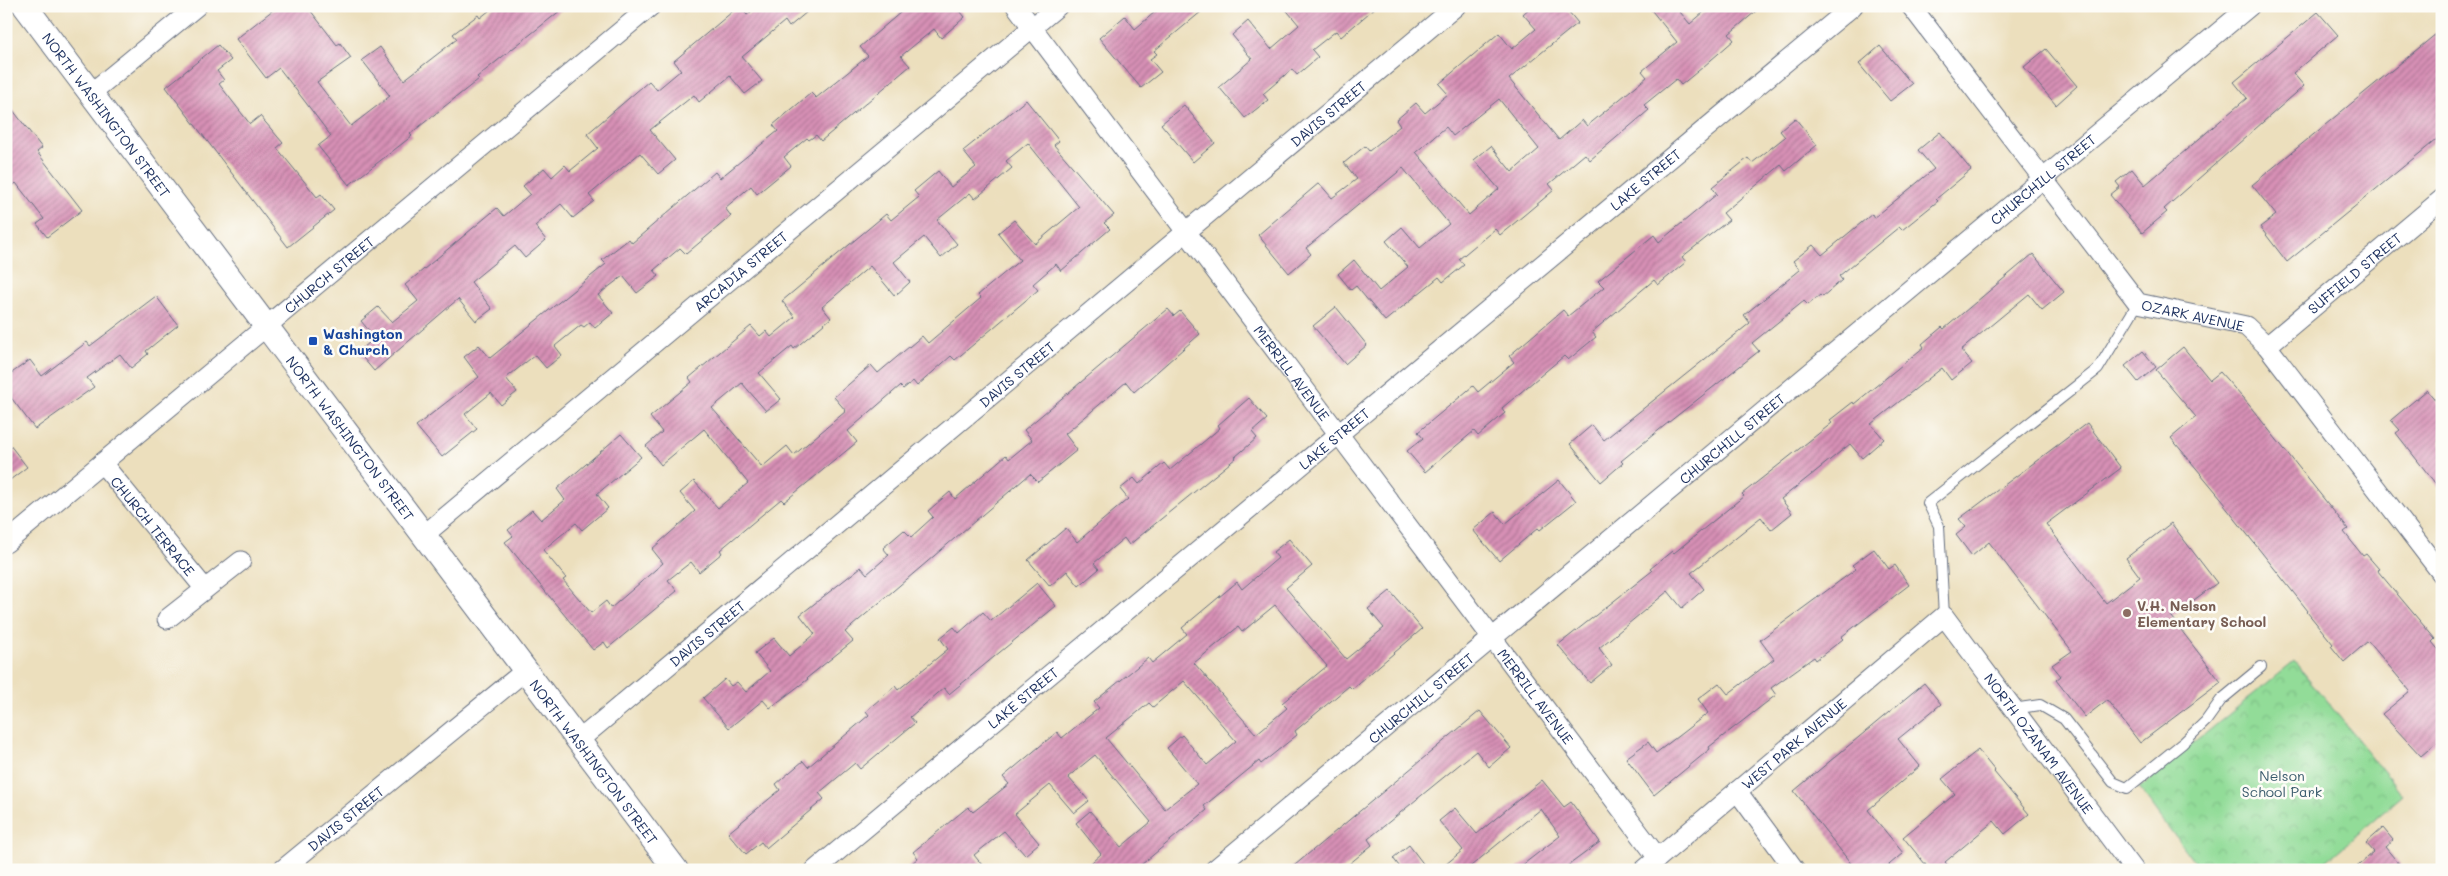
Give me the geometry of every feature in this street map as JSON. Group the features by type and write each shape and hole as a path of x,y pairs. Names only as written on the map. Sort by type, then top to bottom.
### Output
{"street":[{"name":"NORTH WASHINGTON STREET","path":"25,6 676,870"},
{"path":"91,94 197,6"},
{"name":"CHURCH STREET","path":"6,543 651,6"},
{"name":"MERRILL AVENUE","path":"1016,6 1658,858"},
{"name":"ARCADIA STREET","path":"424,535 1058,6"},
{"name":"DAVIS STREET","path":"578,741 1456,6"},
{"name":"LAKE STREET","path":"815,870 1853,6"},
{"name":"OZARK AVENUE","path":"1911,6 2138,304 2246,326 2267,346 2442,574"},
{"name":"CHURCHILL STREET","path":"1214,870 2250,6"},
{"name":"SUFFIELD STREET","path":"2267,346 2442,200"},
{"name":"CHURCH TERRACE","path":"102,463 205,589"},
{"path":"167,619 241,561"},
{"name":"NORTH OZANAM AVENUE","path":"1944,616 2134,870"},
{"name":"WEST PARK AVENUE","path":"1644,870 1944,616"},
{"name":"DAVIS STREET","path":"282,870 526,670"},
{"path":"1737,791 1795,870"}],"lane":[{"path":"1944,616 1939,526 1928,503 2098,369 2138,304"},
{"path":"2014,709 2040,705 2064,719 2113,782 2127,788 2184,743 2206,721 2220,700 2261,667"}],"green space":[{"name":"Nelson School Park","path":"2294,661 2403,795 2316,870 2200,870 2139,788"}],"building":[{"path":"278,6 307,6 337,45 340,43 351,58 317,82 351,126 390,96 362,60 380,47 404,80 457,39 453,34 478,15 480,18 495,6 566,6 477,77 479,79 410,134 412,136 349,185 318,146 331,136 303,99 279,68 266,78 236,39"},
{"path":"739,6 747,15 758,6 814,6 789,27 785,21 742,57 762,81 745,94 730,76 699,102 694,95 650,130 675,160 658,174 640,153 589,195 594,201 573,218 561,204 535,226 546,240 525,258 515,246 471,282 492,309 476,321 458,299 374,371 358,352 375,338 361,321 378,307 392,322 418,301 405,285 497,208 504,216 530,194 523,186 544,168 552,177 565,165 570,171 598,148 587,134 649,81 657,90 681,70 674,61"},
{"path":"908,6 956,6 965,17 941,38 934,29 901,56 910,66 821,141 816,135 809,140 807,138 784,157 791,166 757,194 751,186 725,208 731,216 686,254 680,248 654,270 659,276 637,293 623,276 598,295 613,313 595,328 590,322 584,327 581,325 555,346 562,355 546,368 535,355 506,378 517,392 501,405 491,393 465,414 477,429 442,457 416,426 479,377 464,357 479,345 490,358 606,264 602,260 629,239 632,243 715,172 720,178 778,131 773,125 811,93 816,98 868,56 860,47"},
{"path":"1162,6 1208,6 1154,51 1157,54 1150,59 1161,72 1141,88 1099,38 1125,16 1135,29"},
{"path":"1283,6 1377,6 1341,37 1336,31 1312,50 1318,57 1297,75 1292,69 1263,94 1268,100 1245,118 1219,87 1252,59 1232,35 1248,21 1271,49 1299,25"},
{"path":"1532,6 1564,6 1578,23 1509,79 1559,140 1582,120 1587,126 1647,77 1642,71 1677,42 1648,6 1675,6 1690,24 1711,6 1762,6 1729,34 1734,40 1703,67 1681,85 1676,79 1644,105 1649,110 1590,160 1585,154 1549,184 1554,190 1523,216 1500,235 1495,229 1459,259 1464,265 1443,282 1439,277 1385,321 1356,286 1351,290 1338,274 1354,260 1379,291 1408,267 1386,241 1402,227 1420,248 1449,224 1403,168 1306,248 1311,254 1289,273 1258,235 1319,183 1332,198 1357,179 1344,163 1365,146 1369,151 1400,126 1396,120 1416,103 1425,113 1448,94 1439,84 1499,33 1512,49 1536,29 1523,14","holes":["1499,99 1539,149 1512,172 1491,146 1474,160 1499,189 1469,215 1416,152 1446,127 1453,136"]},
{"path":"2318,12 2338,35 2293,73 2304,86 2164,209 2167,212 2142,233 2110,195 2120,187 2116,182 2132,169 2145,185 2247,98 2234,82"},
{"path":"2442,29 2442,135 2287,262 2260,227 2276,215 2252,185"},
{"path":"218,45 231,60 217,71 224,80 219,84 250,124 260,116 283,143 277,148 317,197 321,194 334,210 288,247 166,87"},
{"path":"1880,46 1912,84 1890,101 1859,64"},
{"path":"2046,49 2077,86 2056,105 2024,67"},
{"path":"1026,100 1059,141 1054,145 1114,215 1104,223 1110,229 1061,271 1056,264 1033,284 1038,290 955,360 951,356 917,386 913,381 903,389 900,386 848,431 857,442 784,502 781,499 720,550 722,553 699,572 691,562 668,580 677,591 608,648 604,642 593,650 505,542 513,536 508,530 532,510 541,520 565,500 557,489 621,434 641,457 597,494 608,508 582,530 576,523 543,550 566,578 563,580 591,613 606,601 611,608 663,563 652,549 695,511 680,493 694,481 718,508 748,483 704,429 661,465 646,446 662,432 650,417 692,382 689,378 751,326 760,336 766,331 771,337 795,317 782,301 886,214 891,220 919,197 914,191 938,171 951,187 976,167 963,151","holes":["1028,143 1079,207 1035,244 1014,220 998,233 1020,260 978,295 981,298 928,343 922,336 878,373 871,365 834,397 846,411 794,455 787,446 762,467 712,408 742,383 766,411 781,399 759,373 792,346 794,349 831,318 822,307 870,266 895,296 910,282 894,262 924,237 941,258 957,244 937,220 970,193 975,199 1012,168 1006,161"]},
{"path":"6,101 42,148 37,152 82,210 47,237 37,224 44,219 16,183 6,191"},
{"path":"1184,105 1215,143 1193,162 1161,124"},
{"path":"1795,118 1817,145 1786,171 1781,165 1723,213 1729,220 1682,257 1686,262 1658,285 1654,280 1592,332 1596,337 1568,360 1564,356 1502,408 1505,413 1478,436 1474,431 1425,472 1407,451 1423,438 1418,432 1473,386 1478,392 1514,362 1509,356 1563,310 1568,316 1604,287 1598,281 1654,235 1659,242 1717,194 1712,187 1748,158 1752,163 1785,137 1780,131"},
{"path":"1940,132 1971,170 1936,199 1938,201 1902,230 1899,227 1839,276 1842,280 1822,297 1820,295 1808,305 1804,301 1752,343 1759,351 1621,461 1623,463 1601,482 1570,444 1592,425 1604,440 1750,323 1744,315 1800,270 1793,261 1813,245 1822,255 1872,214 1874,218 1934,169 1918,150"},
{"path":"2033,254 2064,292 2042,310 2029,294 1961,350 1972,363 1951,380 1942,368 1871,424 1884,439 1862,458 1850,444 1781,499 1792,513 1771,530 1761,517 1691,573 1704,589 1682,608 1668,591 1599,648 1612,665 1590,683 1558,645 1652,571 1650,569 1672,551 1674,553 1744,496 1742,494 1832,423 1830,420 1853,402 1854,404 1924,347 1922,344 1942,327 1944,329"},
{"path":"156,296 178,325 146,351 148,354 131,368 120,354 87,378 94,387 35,429 6,391 6,377 30,360 42,376 87,342 90,346"},
{"path":"1336,307 1367,345 1345,364 1313,326"},
{"path":"1168,309 1174,316 1180,311 1200,334 1134,392 1126,382 1065,434 1077,450 1038,482 1030,474 845,632 853,641 808,679 770,708 763,700 729,728 703,698 725,679 731,686 737,682 746,692 770,671 755,653 774,638 789,656 815,634 800,615 861,567 867,574 889,555 883,548 904,530 911,537 933,517 928,511 950,492 955,499 1006,455 1009,459 1032,440 1024,430"},
{"path":"2183,347 2210,380 2220,372 2249,405 2348,529 2344,532 2363,556 2366,554 2379,569 2377,570 2435,639 2432,642 2442,654 2442,738 2421,756 2382,714 2410,691 2368,641 2344,662 2308,611 2224,505 2226,504 2171,438 2196,417 2156,370"},
{"path":"2143,351 2156,367 2138,382 2125,366"},
{"path":"2427,390 2442,408 2442,492 2396,433 2400,430 2391,420"},
{"path":"1249,398 1267,419 1252,432 1257,438 1236,458 1129,545 1124,538 1094,563 1099,569 1079,586 1067,571 1050,586 1028,560 1066,528 1077,542 1128,499 1120,489 1134,478 1139,484 1164,463 1170,470 1220,428 1218,425"},
{"path":"2087,423 2121,468 2046,524 2106,603 2140,577 2126,558 2171,523 2217,583 2171,617 2221,682 2140,743 2107,700 2085,717 2056,680 2061,676 2052,665 2072,651 1989,542 1972,556 1956,535 1966,527 1959,519"},
{"path":"6,440 27,467 6,483"},
{"path":"1559,480 1576,501 1540,530 1538,528 1499,561 1473,530 1495,512 1505,524"},
{"path":"1289,539 1312,566 1286,588 1346,659 1384,628 1368,609 1390,591 1422,629 1352,689 1349,686 1295,731 1297,735 1261,764 1259,761 1204,806 1207,810 1135,870 1083,870 1101,854 1076,823 1090,811 1121,847 1151,822 1095,755 1068,777 1089,801 1074,813 1050,785 1015,814 1039,843 1025,855 1004,831 974,855 986,870 904,870 918,858 913,852 968,807 973,812 1009,784 1003,777 1057,732 1062,738 1099,708 1094,702 1148,658 1152,663 1187,634 1182,628 1237,582 1242,589 1278,558 1273,552","holes":["1275,605 1327,666 1282,703 1287,708 1256,734 1194,663 1238,627 1242,632","1184,681 1236,741 1207,765 1182,735 1167,748 1197,784 1165,809 1106,738 1149,703 1153,707"]},
{"path":"1874,549 1889,569 1895,565 1909,585 1841,637 1843,639 1816,660 1814,657 1771,688 1776,695 1709,747 1710,749 1654,795 1626,758 1648,742 1656,753 1708,713 1698,699 1719,683 1728,694 1774,659 1760,640 1856,569 1852,565"},
{"path":"1037,583 1056,606 949,694 944,688 910,717 915,723 860,769 855,763 819,793 824,799 766,848 761,842 746,854 728,833 780,790 776,784 803,761 808,767 869,715 866,711 895,686 898,690 948,649 940,638 954,627 959,633 983,612 991,621"},
{"path":"1924,683 1941,704 1898,739 1920,766 1868,810 1903,853 1883,870 1856,870 1794,791"},
{"path":"1480,711 1511,748 1489,767 1476,751 1368,839 1372,845 1342,870 1289,870"},
{"path":"1978,750 2029,814 2005,834 1994,821 1945,862 1951,870 1930,870 1903,837 1955,794 1942,779"},
{"path":"1542,780 1564,807 1571,802 1600,842 1562,870 1516,870 1560,836 1541,809 1466,870 1439,870 1463,850 1439,821 1455,808 1477,834"},
{"path":"2383,828 2393,840 2385,847 2404,870 2353,870 2374,852 2366,843"},
{"path":"1409,845 1428,870 1402,870 1393,858"}],"place":[{"name":"Washington & Church","path":"313,341"},
{"name":"V.H. Nelson Elementary School","path":"2127,613"}]}
